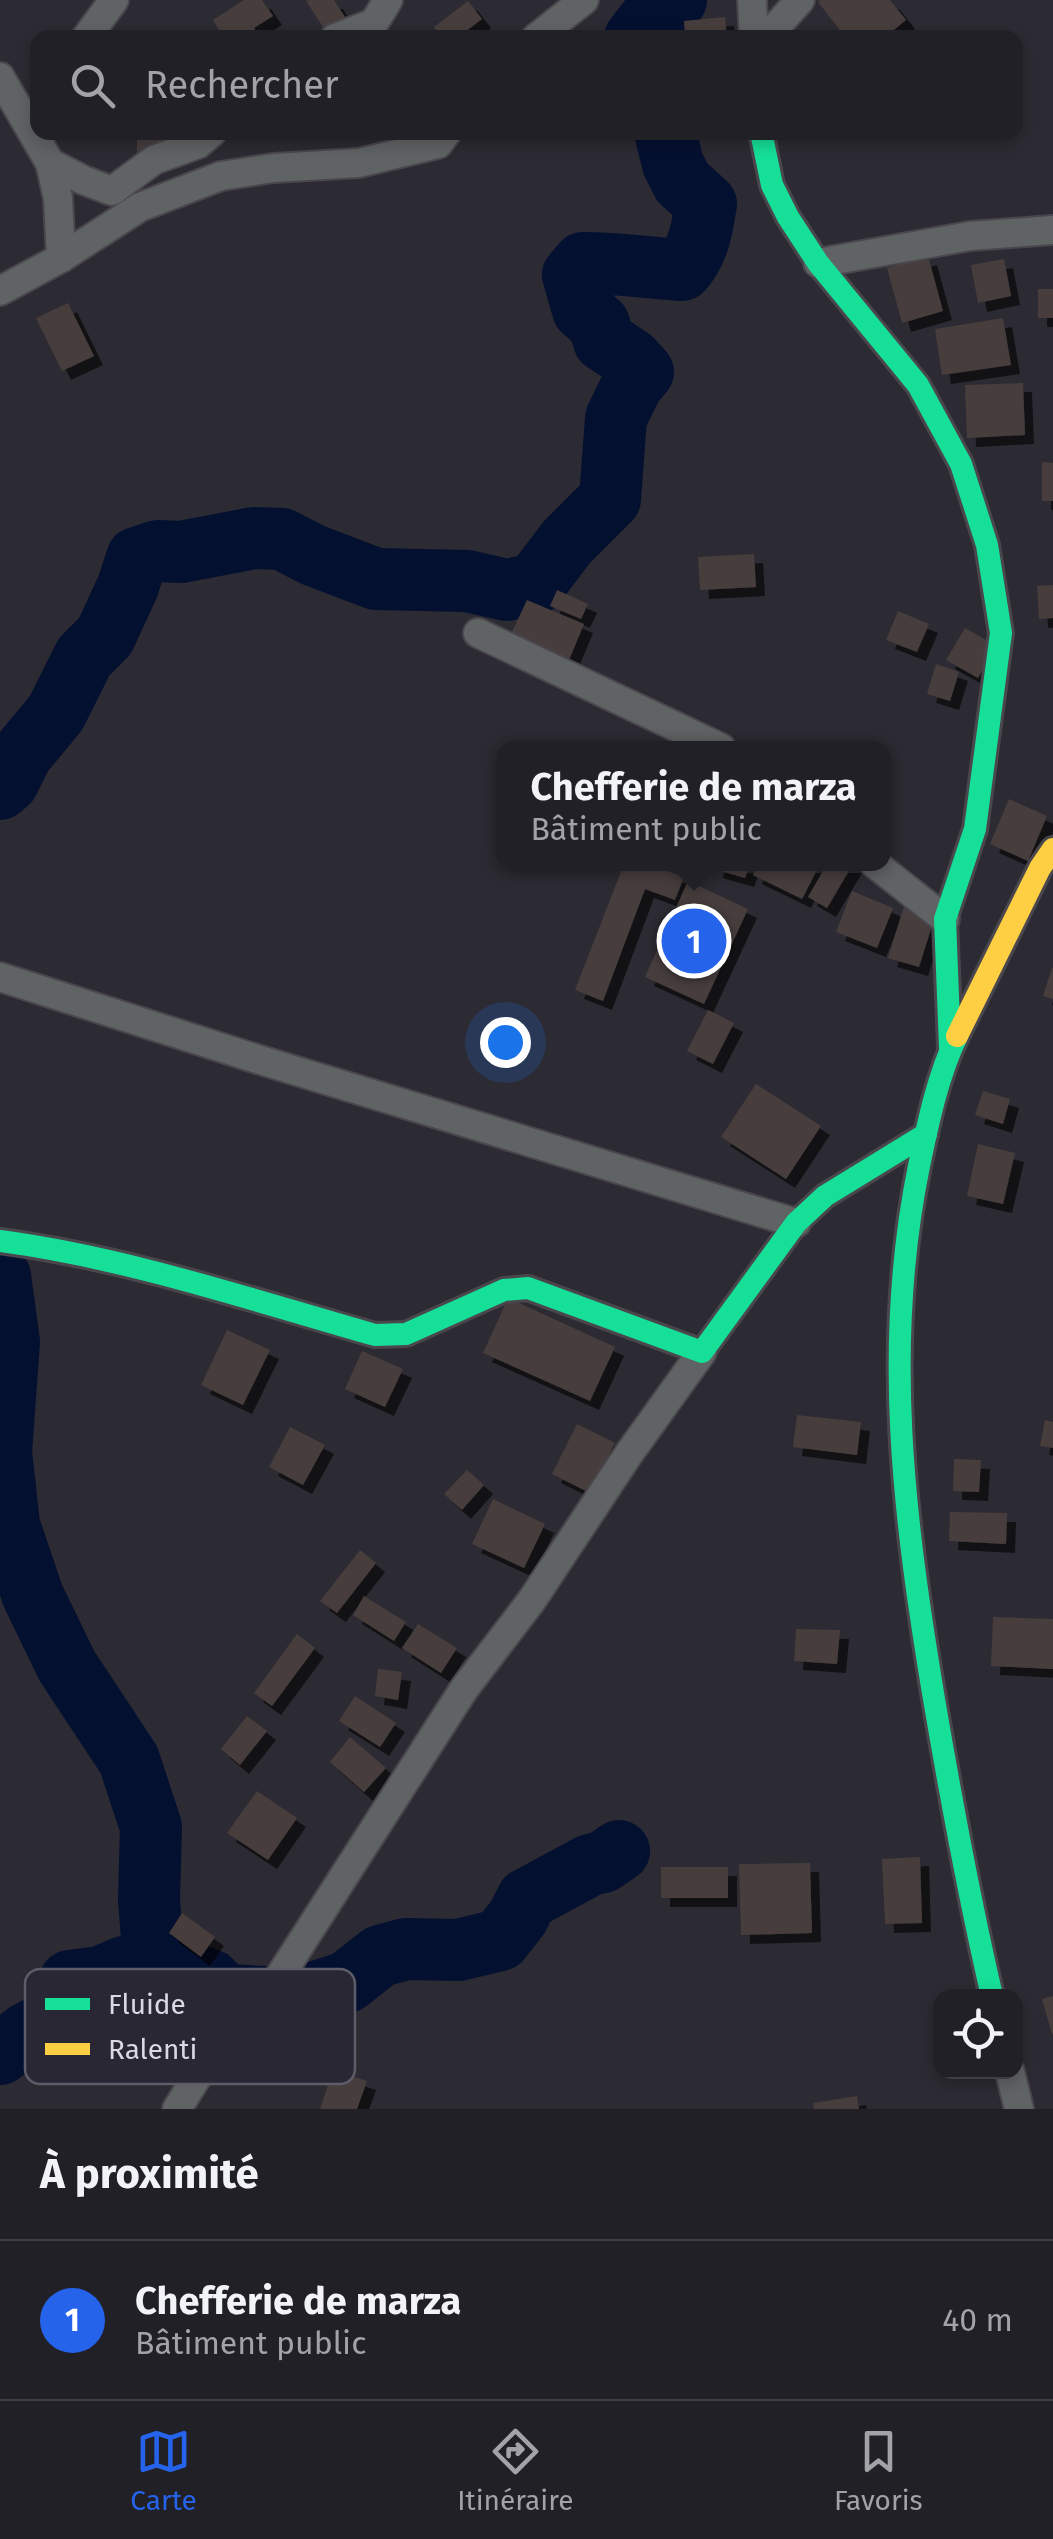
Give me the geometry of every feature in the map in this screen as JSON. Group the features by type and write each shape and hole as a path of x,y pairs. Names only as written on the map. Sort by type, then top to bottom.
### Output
{"street":[{"path":"92,30 114,0"},
{"path":"354,30 374,22 388,0"},
{"path":"546,30 584,0"},
{"path":"752,0 754,30"},
{"path":"773,30 800,0"},
{"path":"0,76 30,104"},
{"path":"42,140 58,198 61,258"},
{"path":"50,163 112,191 154,160 203,140"},
{"path":"0,290 61,258 140,207 220,176 272,168 359,163 438,144 441,140"},
{"path":"763,140 772,185 788,217 818,263 918,384 961,464 987,545 1001,633 975,829 945,918 950,1051"},
{"path":"818,263 955,238 1053,230"},
{"path":"478,633 706,741"},
{"path":"990,1989 964,1878 910,1554 900,1448 900,1318 908,1227 926,1134 950,1051 1053,848"},
{"path":"884,871 945,918"},
{"path":"0,977 796,1223"},
{"path":"275,1969 464,1689 532,1600 628,1455 796,1223 825,1196 926,1134"},
{"path":"4,1242 46,1247 154,1274 375,1336 406,1334 504,1290 528,1288 702,1352"},
{"path":"1012,2079 1018,2109"},
{"path":"178,2109 195,2084"}],"building":[{"path":"244,0 262,0 273,16 255,30 219,30 213,20"},
{"path":"334,0 347,20 325,30 306,1"},
{"path":"890,0 906,20 894,30 840,30 818,2"},
{"path":"468,1 482,19 468,30 434,27"},
{"path":"725,17 726,30 685,30 684,21"},
{"path":"137,140 165,140 165,154 137,154"},
{"path":"928,256 943,311 902,323 887,268"},
{"path":"1004,259 1011,296 978,303 971,265"},
{"path":"1038,289 1053,289 1053,318 1038,318"},
{"path":"68,303 94,356 62,371 36,318"},
{"path":"1003,318 1011,365 942,375 935,329"},
{"path":"1023,383 1025,435 967,438 965,385"},
{"path":"1042,462 1053,463 1053,501 1042,501"},
{"path":"754,554 756,587 700,590 698,557"},
{"path":"1053,585 1053,618 1039,619 1037,586"},
{"path":"557,590 588,604 581,619 550,606"},
{"path":"527,600 584,624 569,660 511,634"},
{"path":"898,611 929,624 917,652 886,640"},
{"path":"965,628 997,646 978,678 946,660"},
{"path":"936,664 959,672 950,701 927,694"},
{"path":"1009,799 1047,816 1028,861 990,844"},
{"path":"621,871 667,871 684,877 675,900 645,889 603,1001 575,990"},
{"path":"721,871 748,871 745,878"},
{"path":"755,871 816,871 802,899 753,875"},
{"path":"823,871 849,871 827,908 808,897"},
{"path":"688,881 748,909 704,1004 645,977"},
{"path":"910,887 941,897 919,967 888,958"},
{"path":"852,891 893,908 877,948 836,932"},
{"path":"1053,968 1053,999 1043,996"},
{"path":"708,1010 734,1023 713,1064 687,1051"},
{"path":"756,1084 821,1126 786,1179 721,1137"},
{"path":"983,1091 1010,1099 1003,1124 975,1115"},
{"path":"978,1144 1015,1153 1003,1204 967,1196"},
{"path":"508,1298 615,1347 590,1401 483,1353"},
{"path":"227,1330 270,1350 243,1405 201,1385"},
{"path":"362,1351 403,1369 385,1407 345,1389"},
{"path":"797,1415 861,1422 857,1455 793,1447"},
{"path":"1045,1420 1053,1422 1053,1448 1040,1446"},
{"path":"577,1424 615,1443 590,1493 552,1474"},
{"path":"290,1427 325,1445 303,1485 269,1467"},
{"path":"954,1459 981,1460 979,1492 953,1491"},
{"path":"467,1470 484,1485 462,1510 444,1494"},
{"path":"493,1499 545,1524 524,1568 472,1544"},
{"path":"950,1512 1007,1513 1006,1544 949,1541"},
{"path":"360,1550 376,1563 337,1613 320,1601"},
{"path":"364,1596 406,1622 394,1641 353,1615"},
{"path":"993,1617 1053,1619 1053,1669 991,1666"},
{"path":"418,1624 457,1648 441,1673 402,1648"},
{"path":"796,1629 840,1630 837,1664 794,1661"},
{"path":"297,1634 315,1648 272,1706 254,1693"},
{"path":"378,1669 402,1672 398,1700 375,1696"},
{"path":"355,1696 396,1723 380,1747 339,1721"},
{"path":"247,1716 267,1731 240,1765 221,1749"},
{"path":"350,1737 386,1768 364,1792 330,1762"},
{"path":"257,1791 297,1818 268,1860 227,1833"},
{"path":"920,1857 922,1923 885,1924 882,1859"},
{"path":"810,1863 812,1933 741,1935 739,1864"},
{"path":"661,1867 728,1867 728,1898 661,1898"},
{"path":"182,1913 215,1937 201,1957 169,1933"},
{"path":"1053,1996 1053,2034 1052,2034 1042,1999"},
{"path":"355,2077 367,2081 357,2109 320,2109 328,2084 355,2084"},
{"path":"857,2096 859,2109 814,2109 813,2103"}],"waterway":[{"path":"641,30 659,7 676,0"},
{"path":"0,789 8,782 22,754 56,713 84,657 105,636 137,558 158,551 181,552 254,538 282,539 376,579 467,581 507,590 535,584 567,542 610,499 616,418 643,372 604,341 599,324 583,310 573,275 583,263 682,270 699,239 706,204 682,182 667,140"},
{"path":"0,1276 9,1342 1,1452 9,1525 33,1596 67,1666 129,1760 151,1827 149,1899 154,1967"},
{"path":"355,1976 380,1956 406,1949 458,1950 500,1940 527,1899 619,1851"},
{"path":"119,1969 180,1969"},
{"path":"0,2054 25,2035"}],"traffic: fast":[{"path":"763,140 772,185 788,217 818,263 918,385 961,464 987,545 1001,633 975,829 945,919 950,1047"},
{"path":"957,1036 930,1116 908,1233 902,1300 901,1433 914,1565 934,1699 991,1989"},
{"path":"0,1241 142,1269 375,1335 406,1334 504,1290 528,1288 702,1352 796,1223 825,1196 926,1134"}],"traffic: slow":[{"path":"957,1036 1053,849"}],"place":[{"name":"Chefferie de marza","path":"694,941"}]}
